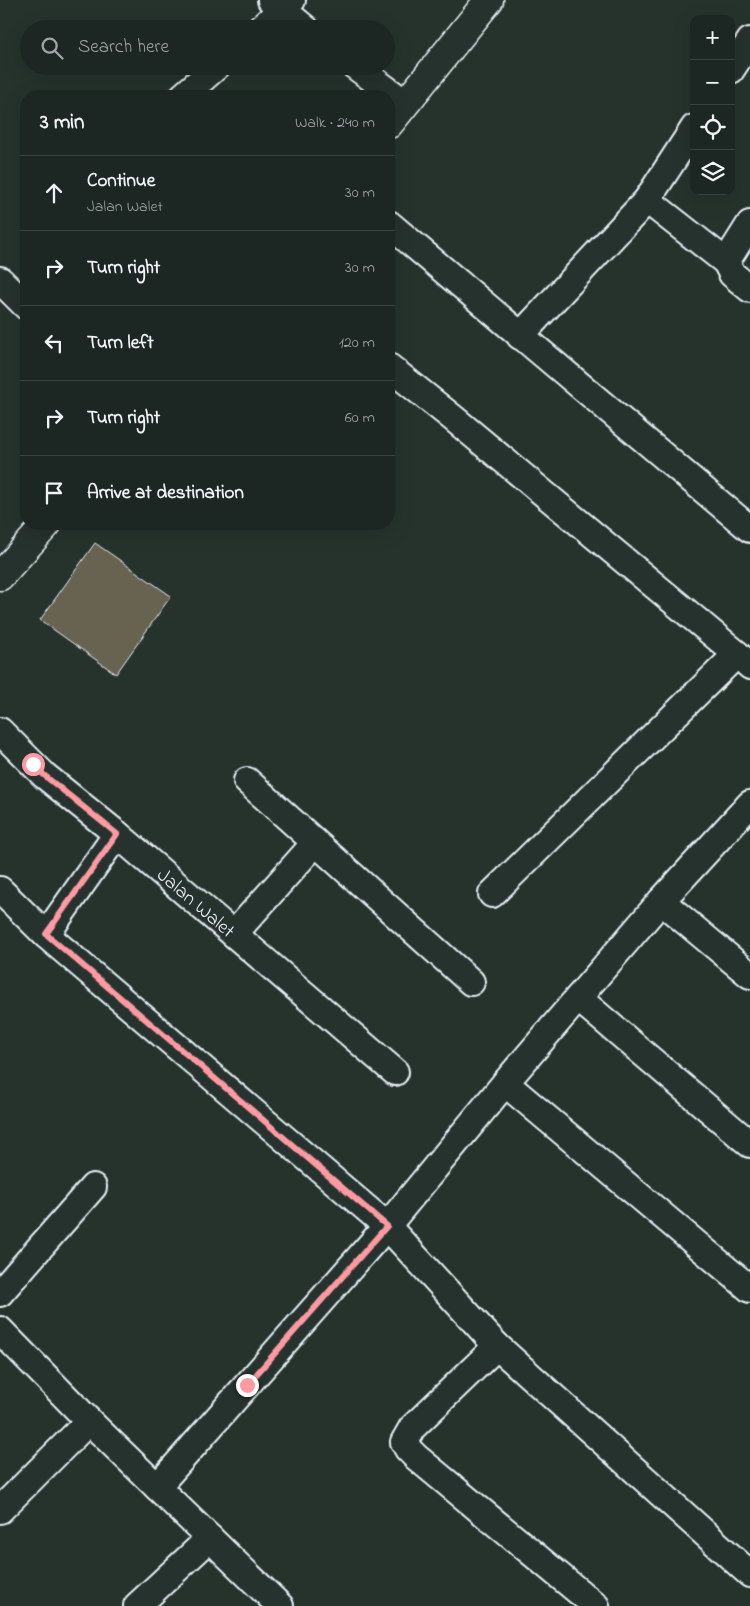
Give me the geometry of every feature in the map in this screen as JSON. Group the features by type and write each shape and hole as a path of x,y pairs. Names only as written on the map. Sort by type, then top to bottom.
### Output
{"street":[{"path":"397,114 489,0"},
{"path":"267,20 281,3 297,20"},
{"path":"735,64 750,41"},
{"path":"190,90 207,75"},
{"path":"363,75 376,90"},
{"path":"520,336 647,200 690,134"},
{"path":"647,200 726,262 732,274 750,289"},
{"path":"726,262 750,224"},
{"path":"395,229 750,529"},
{"path":"0,280 20,300"},
{"path":"395,372 744,660 492,894"},
{"path":"0,576 42,530"},
{"name":"Jalan Walet","path":"0,731 45,776 117,834 395,1072"},
{"path":"247,781 471,982"},
{"path":"157,1487 387,1226 505,1083 661,901 749,809"},
{"path":"46,934 117,834"},
{"path":"234,934 315,844"},
{"path":"0,890 46,934 387,1226 497,1346 750,1574"},
{"path":"661,901 750,975"},
{"path":"578,998 750,1144"},
{"path":"505,1083 750,1289"},
{"path":"0,1293 93,1187"},
{"path":"0,1330 89,1420 280,1606"},
{"path":"497,1346 412,1428 404,1442 408,1449 416,1456 596,1606"},
{"path":"0,1510 89,1420"},
{"path":"137,1606 210,1538"}],"building":[{"path":"95,543 171,596 116,674 40,620"}],"route":[{"path":"33,764 45,776 117,834 46,934 387,1226 247,1385"}]}
